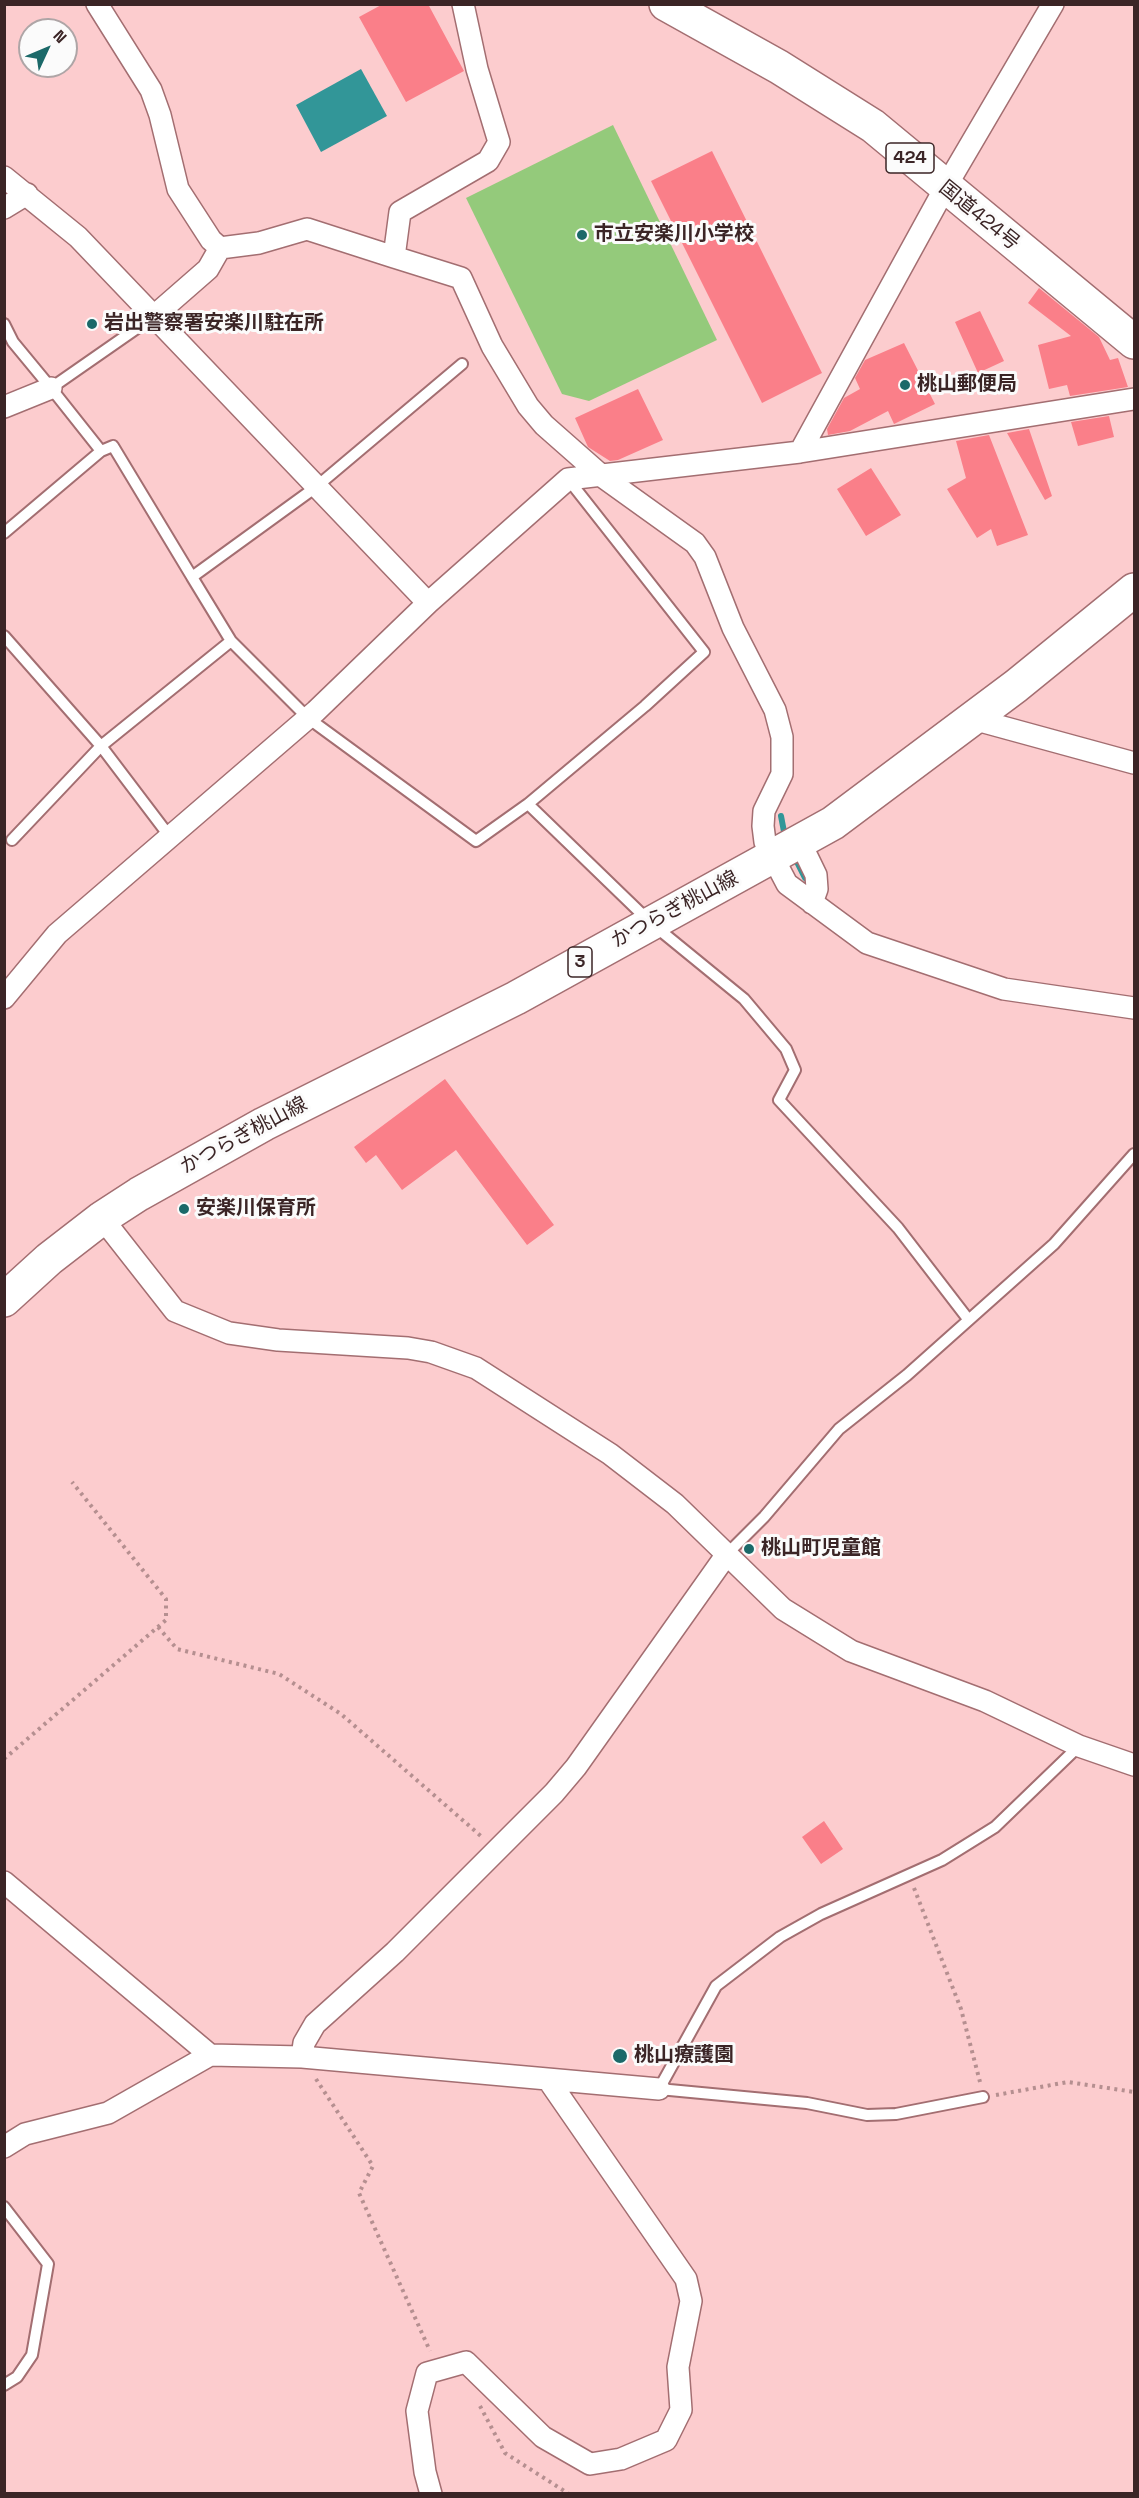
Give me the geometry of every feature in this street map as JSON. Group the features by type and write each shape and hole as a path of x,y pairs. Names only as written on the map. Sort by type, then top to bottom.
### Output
{"main road":[{"name":"国道424号","path":"666,4 779,67 873,126 945,188 1134,342"},
{"name":"かつらぎ桃山線","path":"4,1300 49,1259 102,1218 264,1124 516,998 834,823 973,719 1134,590"}],"street":[{"path":"97,4 151,90 160,115 178,189 211,240 220,248 259,243 307,229 461,278 492,346 528,406 544,425 603,477 695,543 705,558 733,628 775,710 782,737 782,774 764,811 765,842 787,850 816,875 818,889 812,903"},
{"path":"394,257 400,212 488,161 499,142 477,69 463,4"},
{"path":"800,452 945,188 1053,4"},
{"path":"4,177 78,237 428,603"},
{"path":"4,208 27,194"},
{"path":"153,317 208,269 220,248"},
{"path":"4,407 51,388"},
{"path":"4,998 57,934 308,718 428,603 568,480 800,452 1134,399"},
{"path":"973,719 1134,763"},
{"path":"787,850 787,884 867,944 964,978 1004,989 1134,1008"},
{"path":"102,1218 176,1311 230,1333 278,1340 408,1348 431,1352 476,1368 610,1454 675,1504 783,1609 851,1651 986,1701 1079,1746 1134,1765"},
{"path":"302,2057 304,2043 315,2024 395,1952 554,1793 576,1767 727,1554"},
{"path":"4,1882 210,2055"},
{"path":"4,2147 25,2134 108,2113 210,2055 302,2057 549,2081 659,2089"},
{"path":"431,2493 425,2472 417,2411 428,2373 466,2362 543,2437 590,2464 621,2459 666,2440 681,2410 678,2367 691,2301 686,2279 549,2081"}],"lane":[{"path":"51,388 153,317"},
{"path":"4,324 13,342 101,451"},
{"path":"192,577 316,487 462,364"},
{"path":"4,533 101,451 113,446 231,641 308,718 476,841 528,804 645,706 704,652 568,480"},
{"path":"4,636 26,657 100,746 170,837"},
{"path":"12,840 100,746 231,641"},
{"path":"528,804 651,923 744,999 786,1049 795,1070 779,1100 898,1228 968,1319"},
{"path":"727,1554 764,1517 839,1430 907,1376 1054,1244 1134,1154"},
{"path":"984,2097 896,2114 867,2115 807,2103 659,2089 716,1986 780,1937 821,1914 942,1860 995,1827 1079,1746"},
{"path":"4,2207 48,2264 32,2355 17,2377 4,2385"}],"path":[{"path":"4,1759 166,1620 166,1599 72,1482"},
{"path":"158,1626 177,1649 279,1674 341,1714 497,1850"},
{"path":"909,1875 962,2009 984,2097 1068,2082 1134,2092"},
{"path":"302,2057 373,2166 359,2193 424,2342 442,2369"},
{"path":"475,2398 505,2453 569,2493"}],"green space":[{"path":"613,125 717,340 589,401 562,394 466,198"}],"water":[{"path":"361,69 387,116 321,152 296,105"}],"building":[{"path":"383,4 428,4 464,71 406,102 359,17"},
{"path":"712,151 822,373 762,403 651,181"},
{"path":"1039,288 1099,337 1110,360 1118,358 1128,387 1070,396 1067,385 1049,389 1038,345 1071,336 1028,303"},
{"path":"980,311 1004,361 978,373 955,322"},
{"path":"904,343 935,404 894,424 888,411 850,431 828,435 827,429 844,398 860,389 855,378 865,360"},
{"path":"638,389 663,440 618,460 610,461 588,447 575,418"},
{"path":"1109,416 1114,437 1078,446 1071,422"},
{"path":"1029,429 1052,496 1045,500 1007,433"},
{"path":"989,435 1028,535 997,546 991,529 977,538 947,489 966,478 956,441"},
{"path":"871,468 901,515 866,536 837,489"},
{"path":"445,1079 554,1225 527,1245 456,1150 402,1190 376,1155 366,1163 354,1147"},
{"path":"824,1821 843,1849 821,1864 802,1837"}],"waterway":[{"path":"781,816 785,837"},
{"path":"796,860 805,878"}],"place":[{"name":"市立安楽川小学校","path":"582,235"},
{"name":"岩出警察署安楽川駐在所","path":"92,324"},
{"name":"桃山郵便局","path":"905,385"},
{"name":"安楽川保育所","path":"184,1209"},
{"name":"桃山町児童館","path":"749,1549"},
{"name":"桃山療護園","path":"620,2056"}]}
